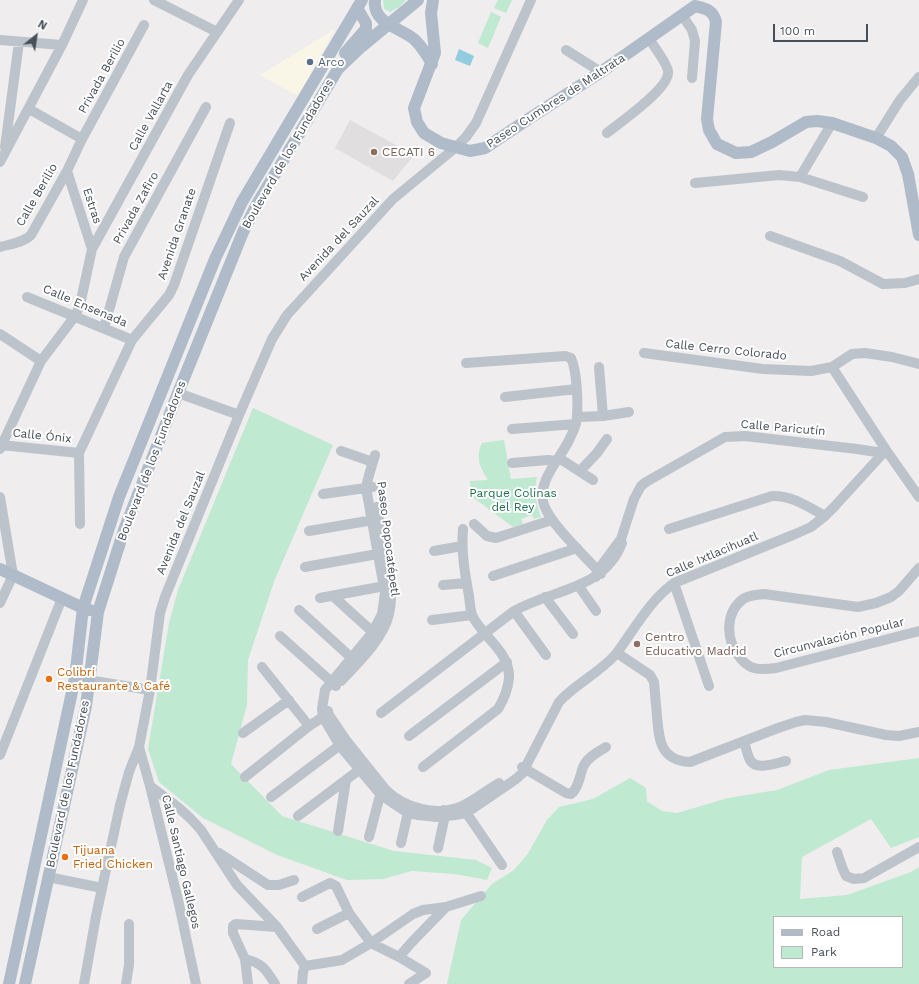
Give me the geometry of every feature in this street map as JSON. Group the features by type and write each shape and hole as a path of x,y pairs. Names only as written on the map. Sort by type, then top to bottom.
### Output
{"main road":[{"path":"375,0 375,8 388,25 414,40 421,47 432,64"},
{"name":"Boulevard de los Fundadores","path":"25,984 86,706 98,612 124,530 218,292 243,232 257,204 338,69 418,0"},
{"name":"Paseo Cumbres de Maltrata","path":"433,0 431,13 435,53 414,108 417,122 424,133 441,143 470,151 484,148 601,72 699,3"},
{"path":"699,3 714,16 716,22 707,119 709,130 717,144 736,153 751,152 772,142 806,122 817,121 832,123 876,138 891,146 902,158 908,174 919,235"},
{"path":"338,69 345,53 366,29 366,22 360,4"},
{"name":"Boulevard de los Fundadores","path":"9,984 76,678 82,608 119,497 215,259 242,202 360,4"},
{"path":"215,259 220,268 218,292"},
{"path":"0,569 82,608 98,612"}],"street":[{"path":"2,158 62,45 83,0"},
{"path":"154,0 166,3 217,32"},
{"name":"Calle Vallarta","path":"92,250 188,75 239,0"},
{"name":"Avenida del Sauzal","path":"84,984 102,888 120,805 138,747 150,690 160,613 168,589 239,415 272,339 287,315 393,199 455,148 466,137 476,123 531,0"},
{"path":"682,16 692,30 695,41 692,78"},
{"name":"Privada Berilio","path":"82,139 144,25"},
{"path":"607,133 657,93 668,76 668,70 649,39"},
{"path":"0,40 62,45"},
{"path":"2,158 19,42"},
{"path":"566,50 601,72"},
{"path":"876,138 900,100 919,77"},
{"name":"Privada Zafiro","path":"104,328 124,257 206,107"},
{"path":"29,109 82,139"},
{"name":"Avenida Granate","path":"79,453 132,340 169,295 174,285 230,123"},
{"path":"800,177 832,123"},
{"name":"Calle Berilio","path":"0,247 22,241 31,235 67,171 82,139"},
{"name":"Estras","path":"67,171 92,250"},
{"path":"695,183 779,175 800,177 863,197"},
{"path":"770,236 840,261 883,284 905,283 919,279"},
{"path":"1,447 41,361 76,316 80,305 92,250"},
{"name":"Calle Ensenada","path":"28,297 132,340"},
{"path":"0,334 41,361"},
{"name":"Calle Cerro Colorado","path":"644,354 763,369 811,371 832,367 852,354 865,353 892,356 919,364"},
{"path":"466,363 565,356 571,358 573,363 576,390 577,420 571,436 545,482 543,491 545,506 552,520 598,574"},
{"path":"599,367 603,416"},
{"path":"832,367 884,451 919,497"},
{"path":"505,397 576,390"},
{"path":"178,393 239,415"},
{"path":"512,429 629,412"},
{"name":"Calle Paricutín","path":"381,713 514,611 525,605 578,585 598,574 614,560 620,549 634,499 641,486 725,437 745,436 884,451"},
{"path":"580,470 597,453 607,439"},
{"name":"Calle Ónix","path":"1,447 79,453"},
{"name":"Paseo Popocatépetl","path":"326,716 322,709 325,690 333,684 355,661 375,635 389,615 391,604 370,487 374,461 341,451"},
{"name":"Calle Ixtlacihuatl","path":"525,767 559,702 564,696 602,669 617,653 645,612 662,591 674,583 811,527 834,507 884,451"},
{"path":"79,453 80,524"},
{"path":"512,463 558,459 580,470 593,480"},
{"path":"323,494 370,487"},
{"path":"0,496 13,575 0,603"},
{"path":"669,529 772,496 790,498 825,516"},
{"path":"309,531 375,520"},
{"path":"474,524 487,536 496,538 552,520"},
{"name":"Calle Paricutín","path":"598,574 615,545 619,531 625,527"},
{"path":"423,767 498,709 505,698 508,685 509,670 507,662 472,615 466,583 462,546 463,529"},
{"path":"434,551 462,546"},
{"path":"493,576 577,548"},
{"path":"305,567 381,554"},
{"name":"Circunvalación Popular","path":"919,568 899,591 891,597 876,603 858,607 764,594 751,595 744,599 732,612 728,628 732,646 742,661 754,668 765,669 776,668 919,631"},
{"path":"443,585 466,583"},
{"path":"674,583 709,686"},
{"path":"320,598 388,585"},
{"path":"578,585 596,611"},
{"path":"333,596 375,635"},
{"path":"545,597 572,634"},
{"path":"0,755 62,598"},
{"path":"298,610 355,661"},
{"path":"514,611 546,655"},
{"path":"432,620 472,615"},
{"path":"280,636 333,684"},
{"path":"617,653 650,675 654,682 660,742 666,753 677,759 690,762 796,722 805,720 826,722 886,735 899,736 919,732"},
{"path":"409,736 507,662"},
{"path":"262,668 309,726"},
{"path":"76,678 150,690"},
{"path":"243,733 289,700"},
{"path":"245,777 309,726 326,716 343,743 383,793 418,816 464,809 525,767 566,793 572,794 575,790 584,764 590,756 606,747"},
{"path":"0,725 10,729"},
{"path":"744,741 750,760 753,764 759,766 786,761"},
{"path":"271,796 343,743"},
{"name":"Calle Santiago Gallegos","path":"138,747 150,786 179,904 196,984"},
{"path":"298,816 362,768"},
{"path":"338,831 346,780"},
{"path":"150,786 191,819 201,830 242,891 277,927 305,966"},
{"path":"369,837 378,799 383,793"},
{"path":"464,809 502,865"},
{"path":"401,843 409,810"},
{"path":"438,848 445,813"},
{"path":"837,852 846,876 854,879 864,878 919,847"},
{"path":"215,851 268,885 279,885 294,880"},
{"path":"48,877 102,888"},
{"path":"302,897 330,883 336,886 349,913 371,943 426,972 409,984"},
{"path":"305,966 342,960 371,943 413,914 432,908 446,907 481,896"},
{"path":"399,957 410,943 446,907"},
{"path":"316,929 349,913"},
{"path":"126,984 129,965 129,924"},
{"path":"248,984 245,959 232,933 233,926 236,924 277,927"},
{"path":"245,959 261,964 267,971 274,984"},
{"path":"302,984 305,966"},
{"path":"0,982 9,984"}],"shaded area":[{"path":"335,29 298,96 260,75"},
{"name":"CECATI 6","path":"350,120 414,155 393,181 335,148"}],"green space":[{"path":"383,0 406,0 399,7 390,12 384,9"},
{"path":"498,0 512,0 506,13 494,8"},
{"path":"491,12 501,17 488,48 478,43"},
{"path":"253,408 333,445 275,579 248,660 247,705 231,764 282,816 394,851 476,860 492,868 487,880 455,874 412,871 383,879 347,880 277,855 203,818 159,782 148,749 169,623 178,590"},
{"name":"Parque Colinas del Rey","path":"504,440 511,479 537,477 536,497 541,517 534,519 532,515 521,519 523,524 513,527 471,496 470,481 488,480 479,462 479,453 482,443"},
{"path":"919,758 919,837 891,848 871,819 802,857 800,899 847,895 911,872 919,867 919,984 447,984 461,920 492,884 514,870 527,855 547,820 559,807 593,799 630,778 646,788 647,801 662,811 677,813 728,798 777,790 829,770"}],"water":[{"path":"459,49 474,56 470,66 455,60"}],"place":[{"name":"Arco","path":"310,62"},
{"name":"CECATI 6","path":"374,152"},
{"name":"Centro Educativo Madrid","path":"637,644"},
{"name":"Colibrí Restaurante & Café","path":"49,679"},
{"name":"Tijuana Fried Chicken","path":"65,857"}]}
